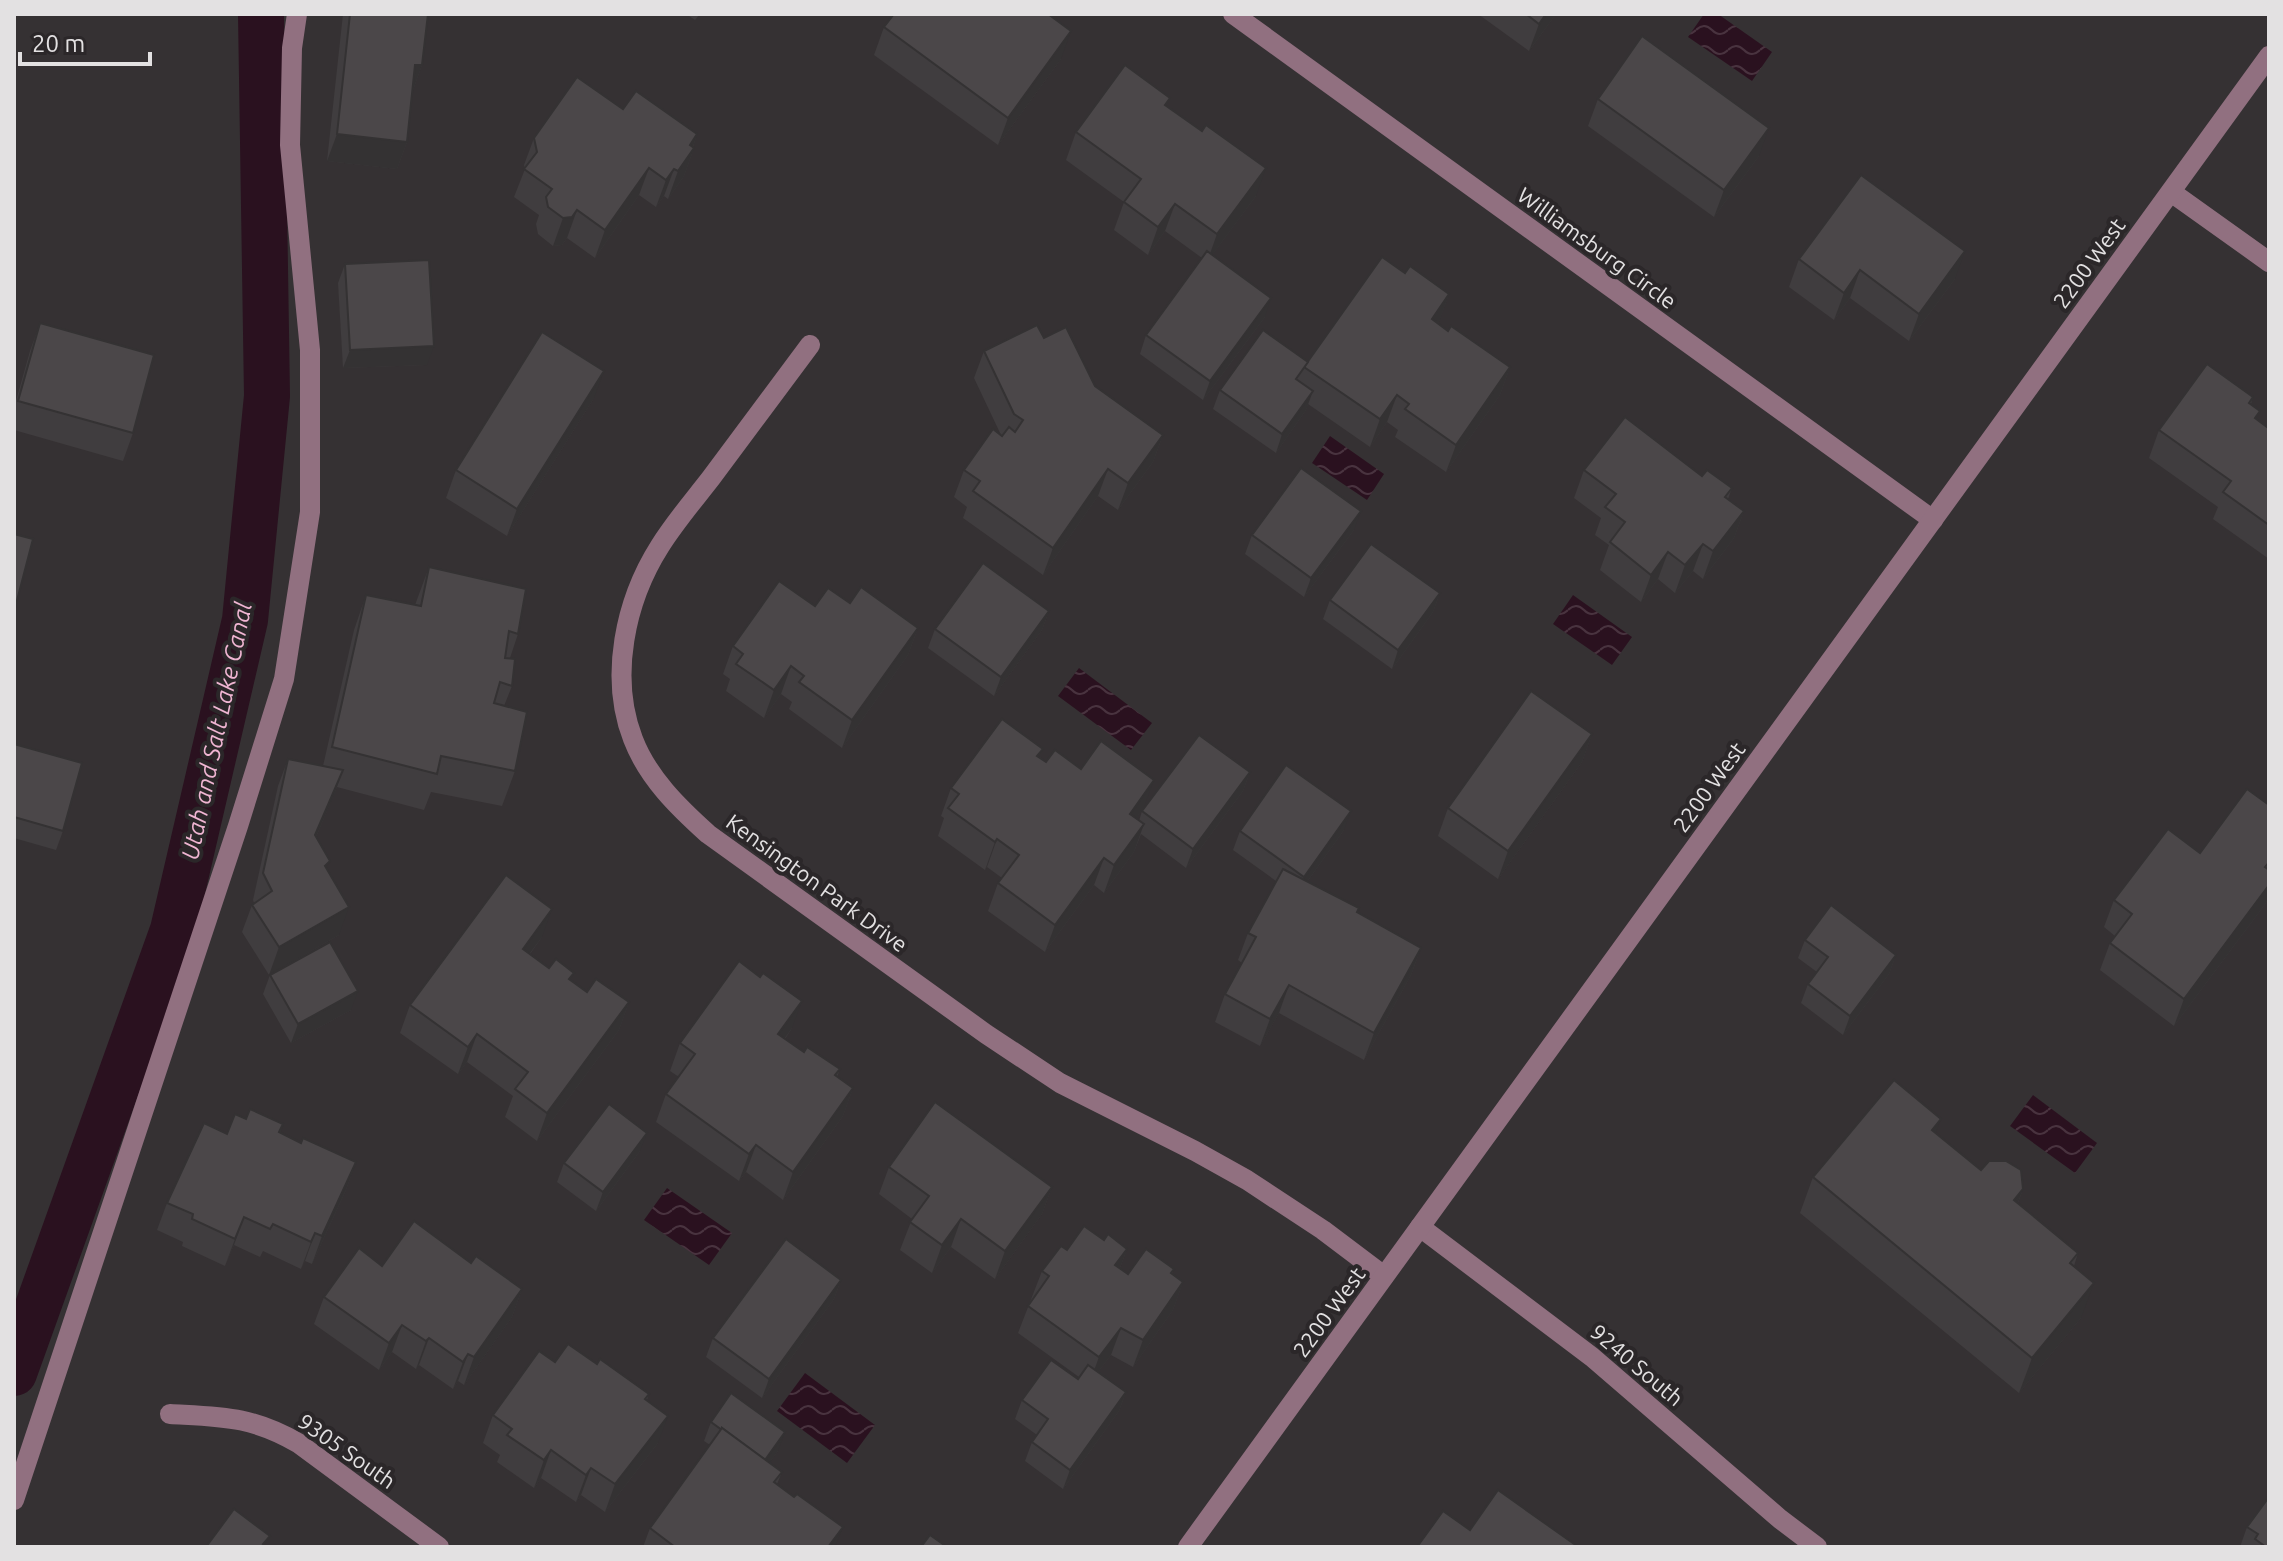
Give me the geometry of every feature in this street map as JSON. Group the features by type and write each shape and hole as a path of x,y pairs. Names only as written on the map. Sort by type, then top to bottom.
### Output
{"street":[{"path":"14,1500 284,679 310,512 310,350 290,145 292,48 297,14"},
{"name":"Williamsburg Circle","path":"1233,14 1933,520"},
{"name":"2200 West","path":"1188,1547 2269,56"},
{"path":"2171,192 2269,262"},
{"name":"Kensington Park Drive","path":"810,345 659,548 633,601 622,645 622,699 633,740 656,781 679,808 708,834 986,1034 1060,1083 1247,1180 1323,1230 1384,1276"},
{"name":"9240 South","path":"1420,1227 1592,1357 1780,1519 1817,1547"},
{"name":"9305 South","path":"170,1414 235,1418 277,1431 439,1547"}],"water":[{"path":"1704,14 1718,14 1772,52 1752,81 1688,37"},
{"path":"1330,436 1384,474 1367,500 1312,463"},
{"path":"1573,595 1632,637 1612,665 1553,624"},
{"path":"1079,668 1152,723 1131,750 1058,696"},
{"path":"2033,1095 2097,1143 2075,1173 2010,1126"},
{"path":"667,1188 732,1233 709,1265 644,1220"},
{"path":"805,1373 875,1425 847,1463 777,1411"}],"building":[{"path":"350,14 428,14 422,65 415,65 407,142 337,134"},
{"path":"894,14 1048,14 1071,31 1008,118 884,27"},
{"path":"1526,14 1546,14 1539,24"},
{"path":"1642,36 1769,128 1724,190 1598,99"},
{"path":"1125,65 1170,98 1165,105 1202,131 1206,125 1266,168 1217,234 1175,204 1158,227 1124,202 1141,179 1076,132"},
{"path":"577,77 623,109 636,91 697,134 690,145 694,148 678,171 674,169 666,180 649,168 605,230 577,210 572,217 563,218 548,207 546,197 552,189 524,169 537,152 534,138"},
{"path":"1861,175 1965,251 1919,314 1860,270 1844,293 1799,259"},
{"path":"1207,251 1271,298 1210,381 1146,335"},
{"path":"1382,257 1405,273 1410,266 1449,294 1432,319 1448,331 1451,326 1510,367 1456,445 1405,409 1409,404 1397,395 1380,419 1304,367"},
{"path":"429,260 434,346 350,350 345,264"},
{"path":"40,323 154,355 133,433 18,401"},
{"path":"1037,325 1044,338 1066,327 1095,386 1163,435 1128,483 1108,469 1053,548 973,491 980,481 964,470 993,429 1002,436 1009,427 1015,432 1023,420 1014,414 984,351"},
{"path":"1263,330 1308,362 1296,379 1313,391 1282,434 1220,390"},
{"path":"542,332 604,371 517,509 456,470"},
{"path":"2207,364 2253,397 2249,403 2260,411 2255,418 2267,427 2269,424 2269,525 2223,492 2231,481 2159,430"},
{"path":"1625,417 1702,476 1707,470 1732,488 1725,497 1744,511 1713,551 1703,544 1685,565 1668,552 1651,575 1610,542 1625,522 1605,507 1616,494 1584,470"},
{"path":"1301,468 1361,511 1311,578 1252,535"},
{"path":"14,534 33,539 14,612"},
{"path":"1371,544 1440,593 1398,650 1330,600"},
{"path":"983,563 1049,611 1001,677 935,629"},
{"path":"429,567 526,589 518,634 509,631 505,658 515,659 512,686 500,682 494,703 527,712 515,771 441,756 437,774 332,747 366,595 421,606"},
{"path":"779,581 815,606 828,588 850,603 861,587 918,628 852,720 799,682 804,676 791,666 774,690 736,664 743,654 733,646"},
{"path":"1531,691 1592,734 1508,851 1448,808"},
{"path":"1002,719 1043,749 1037,756 1046,762 1055,750 1081,769 1101,741 1154,780 1130,814 1144,824 1114,865 1104,858 1055,925 998,883 1019,855 997,839 995,842 948,808 959,794 951,788"},
{"path":"1199,735 1250,772 1193,849 1142,811"},
{"path":"14,744 82,763 63,831 14,817"},
{"path":"288,759 343,770 315,835 330,861 325,866 349,907 279,947 252,905 272,891 263,873"},
{"path":"1286,765 1351,811 1304,877 1240,831"},
{"path":"2247,789 2269,805 2269,862 2265,867 2269,870 2269,885 2184,999 2110,943 2132,914 2114,900 2168,829 2200,853"},
{"path":"1283,869 1359,908 1357,912 1421,948 1374,1033 1289,985 1270,1019 1225,994 1256,937 1248,933"},
{"path":"506,875 552,909 523,949 549,968 556,959 574,973 569,979 587,992 596,979 629,1002 547,1113 515,1089 528,1072 477,1034 468,1047 410,1005"},
{"path":"1831,905 1896,955 1850,1016 1808,984 1828,957 1805,940"},
{"path":"330,942 358,991 298,1024 270,975"},
{"path":"739,961 760,977 763,973 802,1001 778,1034 804,1052 807,1047 840,1069 835,1075 853,1088 793,1172 756,1145 749,1154 666,1094 695,1054 680,1043"},
{"path":"1894,1080 1941,1119 1932,1130 1981,1170 1989,1161 2006,1161 2021,1170 2023,1189 2014,1200 2078,1253 2070,1263 2094,1283 2032,1358 1813,1177"},
{"path":"935,1102 1052,1187 1005,1251 961,1219 942,1245 910,1222 929,1196 889,1167"},
{"path":"609,1104 647,1133 603,1192 564,1163"},
{"path":"250,1109 283,1124 279,1132 301,1143 303,1138 356,1162 322,1236 315,1233 311,1242 273,1224 270,1229 244,1217 235,1239 192,1219 193,1214 167,1203 204,1123 227,1134 235,1114 246,1119"},
{"path":"414,1221 471,1263 476,1256 522,1289 474,1357 468,1354 463,1362 429,1338 426,1341 402,1325 389,1343 324,1297 359,1248 382,1266"},
{"path":"1084,1226 1104,1240 1108,1234 1127,1249 1115,1265 1128,1274 1146,1249 1174,1269 1171,1273 1183,1282 1143,1340 1121,1328 1099,1357 1028,1306 1049,1276 1042,1271 1061,1246 1067,1250"},
{"path":"786,1239 841,1280 769,1379 713,1338"},
{"path":"568,1344 597,1364 600,1359 649,1394 645,1399 668,1416 615,1484 591,1468 586,1475 551,1450 544,1460 507,1435 512,1429 493,1415 539,1351 555,1362"},
{"path":"1051,1360 1078,1379 1088,1365 1126,1392 1070,1470 1032,1442 1048,1419 1022,1400"},
{"path":"731,1393 785,1432 765,1460 711,1422"},
{"path":"722,1428 782,1472 774,1482 794,1497 797,1494 843,1527 828,1547 675,1547 650,1528"},
{"path":"1498,1490 1577,1546 1417,1547 1443,1511 1470,1530"},
{"path":"2269,1497 2269,1547 2266,1547 2255,1539 2258,1534 2247,1527"},
{"path":"234,1509 270,1536 263,1544 267,1547 206,1547"},
{"path":"930,1535 947,1547 921,1547"}],"waterway":[{"name":"Utah and Salt Lake Canal","path":"14,1373 173,930 245,620 267,396 261,14"}]}
